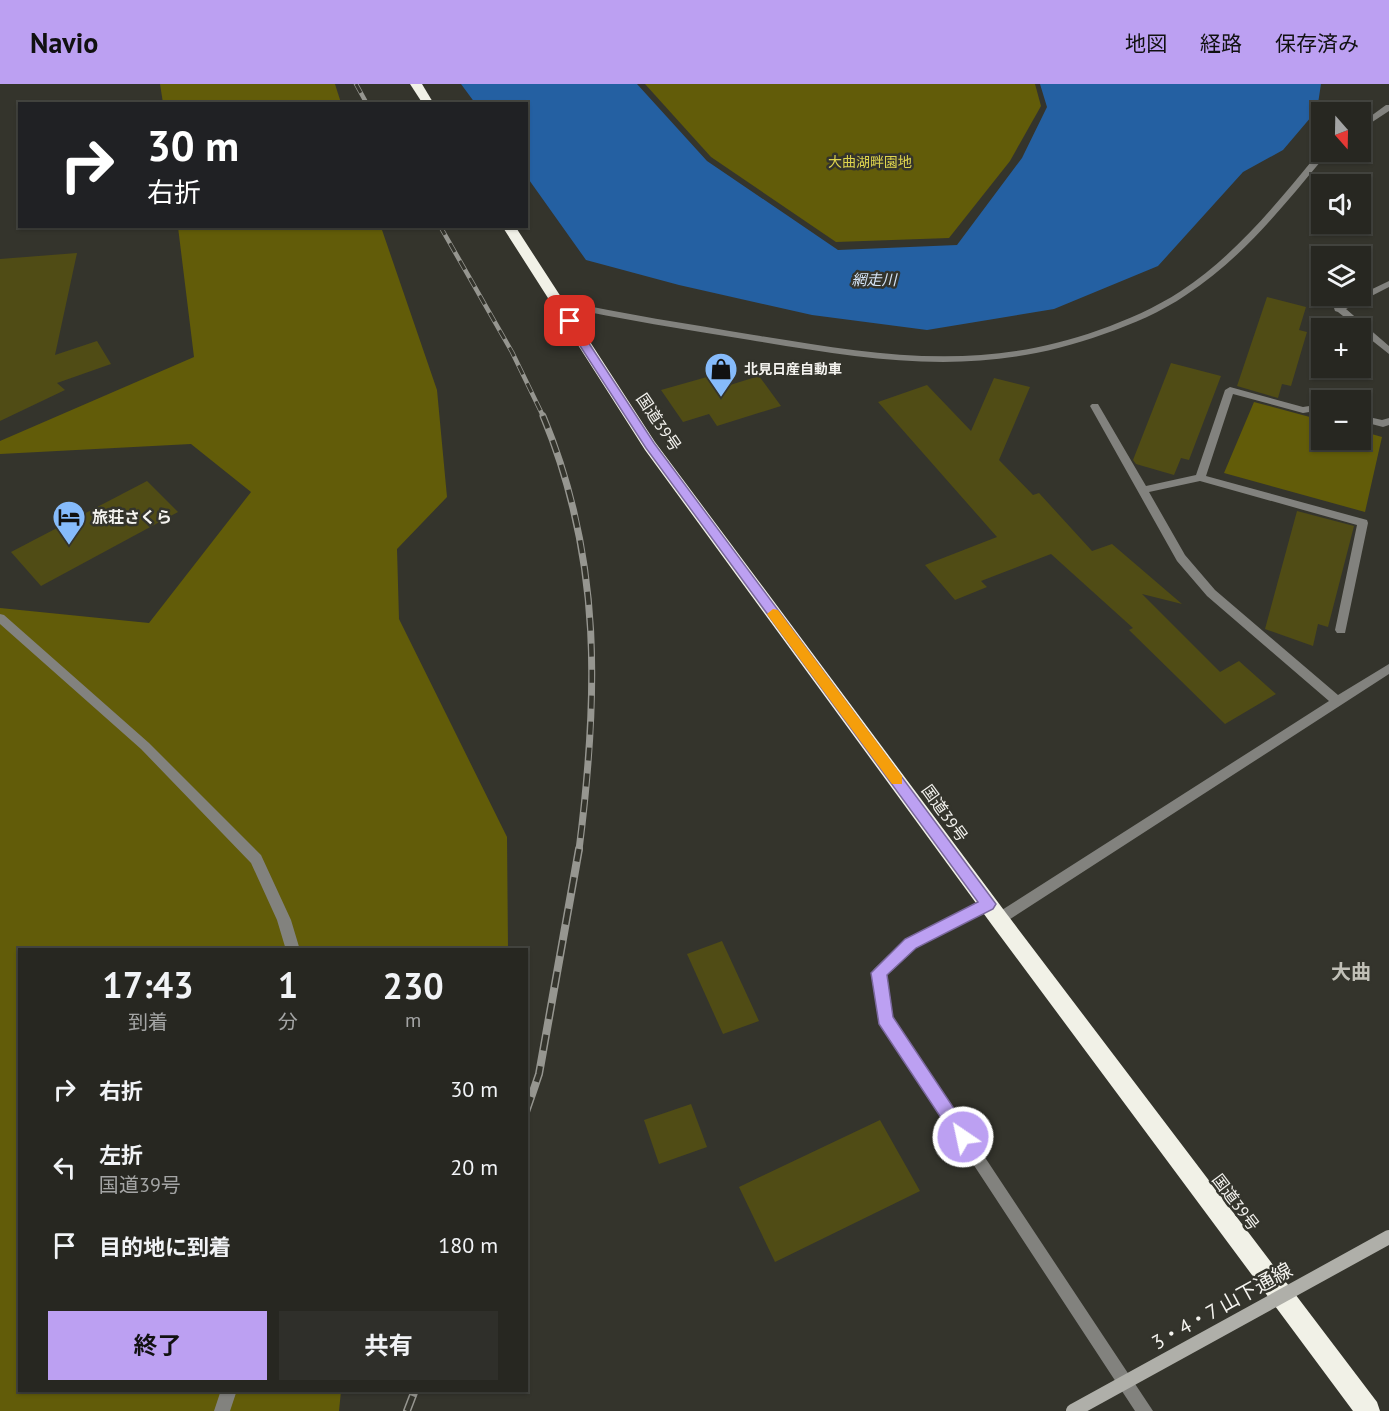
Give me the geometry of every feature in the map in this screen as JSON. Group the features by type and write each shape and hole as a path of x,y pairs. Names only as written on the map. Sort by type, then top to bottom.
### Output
{"highway":[{"path":"416,84 428,102"},
{"name":"国道39号","path":"509,228 650,446 1368,1411"}],"street":[{"path":"1371,120 1389,107"},
{"path":"558,303 604,314 871,356 932,362 989,360 1041,352 1100,334 1139,317 1191,289 1256,233 1315,162"},
{"path":"1338,309 1389,284"},
{"path":"1335,306 1389,351"},
{"path":"1200,478 1230,390 1303,410 1311,409"},
{"path":"1095,406 1181,558 1210,593 1336,700"},
{"path":"1371,421 1383,424 1389,421"},
{"path":"1143,490 1200,478 1363,523 1341,630"},
{"path":"0,618 145,746 256,860 284,920 292,948"},
{"path":"1145,1411 885,1019 879,973 910,944 994,911 1389,668"},
{"name":"3・4・7 山下通線","path":"1073,1411 1389,1237"},
{"path":"222,1411 229,1392"}],"green space":[{"path":"160,84 335,84 341,102 163,102"},
{"name":"大曲湖畔園地","path":"645,84 1035,84 1041,106 1010,161 949,238 836,242 711,157"},
{"path":"178,228 381,228 437,390 447,497 397,549 399,619 507,837 508,948 18,948 18,1392 341,1392 339,1411 0,1411 0,608 149,623 251,492 191,444 0,454 0,441 194,357"},
{"path":"1254,402 1311,417 1311,450 1371,450 1371,434 1382,437 1365,512 1224,473"}],"water":[{"name":"網走川","path":"461,84 637,84 707,161 838,250 957,245 1022,158 1047,107 1040,84 1321,84 1318,102 1311,102 1311,117 1283,150 1243,172 1158,266 1054,309 927,330 812,315 679,285 586,260 528,178 528,102 474,102"}],"building":[{"path":"77,253 55,355 97,341 111,364 57,383 65,390 0,421 0,259"},
{"path":"1267,297 1306,307 1299,330 1307,332 1291,386 1282,384 1278,398 1237,386"},
{"path":"1171,363 1221,376 1189,460 1181,458 1174,475 1136,464 1133,460"},
{"name":"北見日産自動車","path":"721,373 730,385 759,376 781,406 717,426 709,414 683,422 661,390"},
{"path":"994,378 1030,387 999,460 1033,495 1039,493 1092,551 1112,544 1182,604 1142,594 1220,672 1239,661 1276,694 1225,724 1129,630 1133,628 1051,554 981,581 987,587 955,600 925,565 997,537 878,402 927,385 971,431"},
{"path":"147,481 178,512 41,586 11,552"},
{"path":"1297,511 1354,526 1328,627 1318,624 1313,646 1265,629"},
{"path":"722,941 759,1021 723,1034 687,954"},
{"path":"691,1104 707,1147 659,1164 644,1120"},
{"path":"880,1120 920,1191 775,1262 739,1187"}],"railway":[{"path":"356,84 366,102"},
{"path":"441,228 512,352 544,418"},
{"path":"543,416 563,470 577,523 586,577 591,631 590,739 579,850"},
{"path":"528,1106 539,1074 579,849"},
{"path":"407,1411 414,1392"}],"slow traffic":[{"path":"773,614 897,780"}],"place":[{"name":"北見日産自動車","path":"721,398"},
{"name":"旅荘さくら","path":"69,546"}],"district":[{"name":"大曲","path":"1351,972"}],"route":[{"path":"570,321 650,446 988,904 910,944 879,973 885,1019 963,1137"}]}
